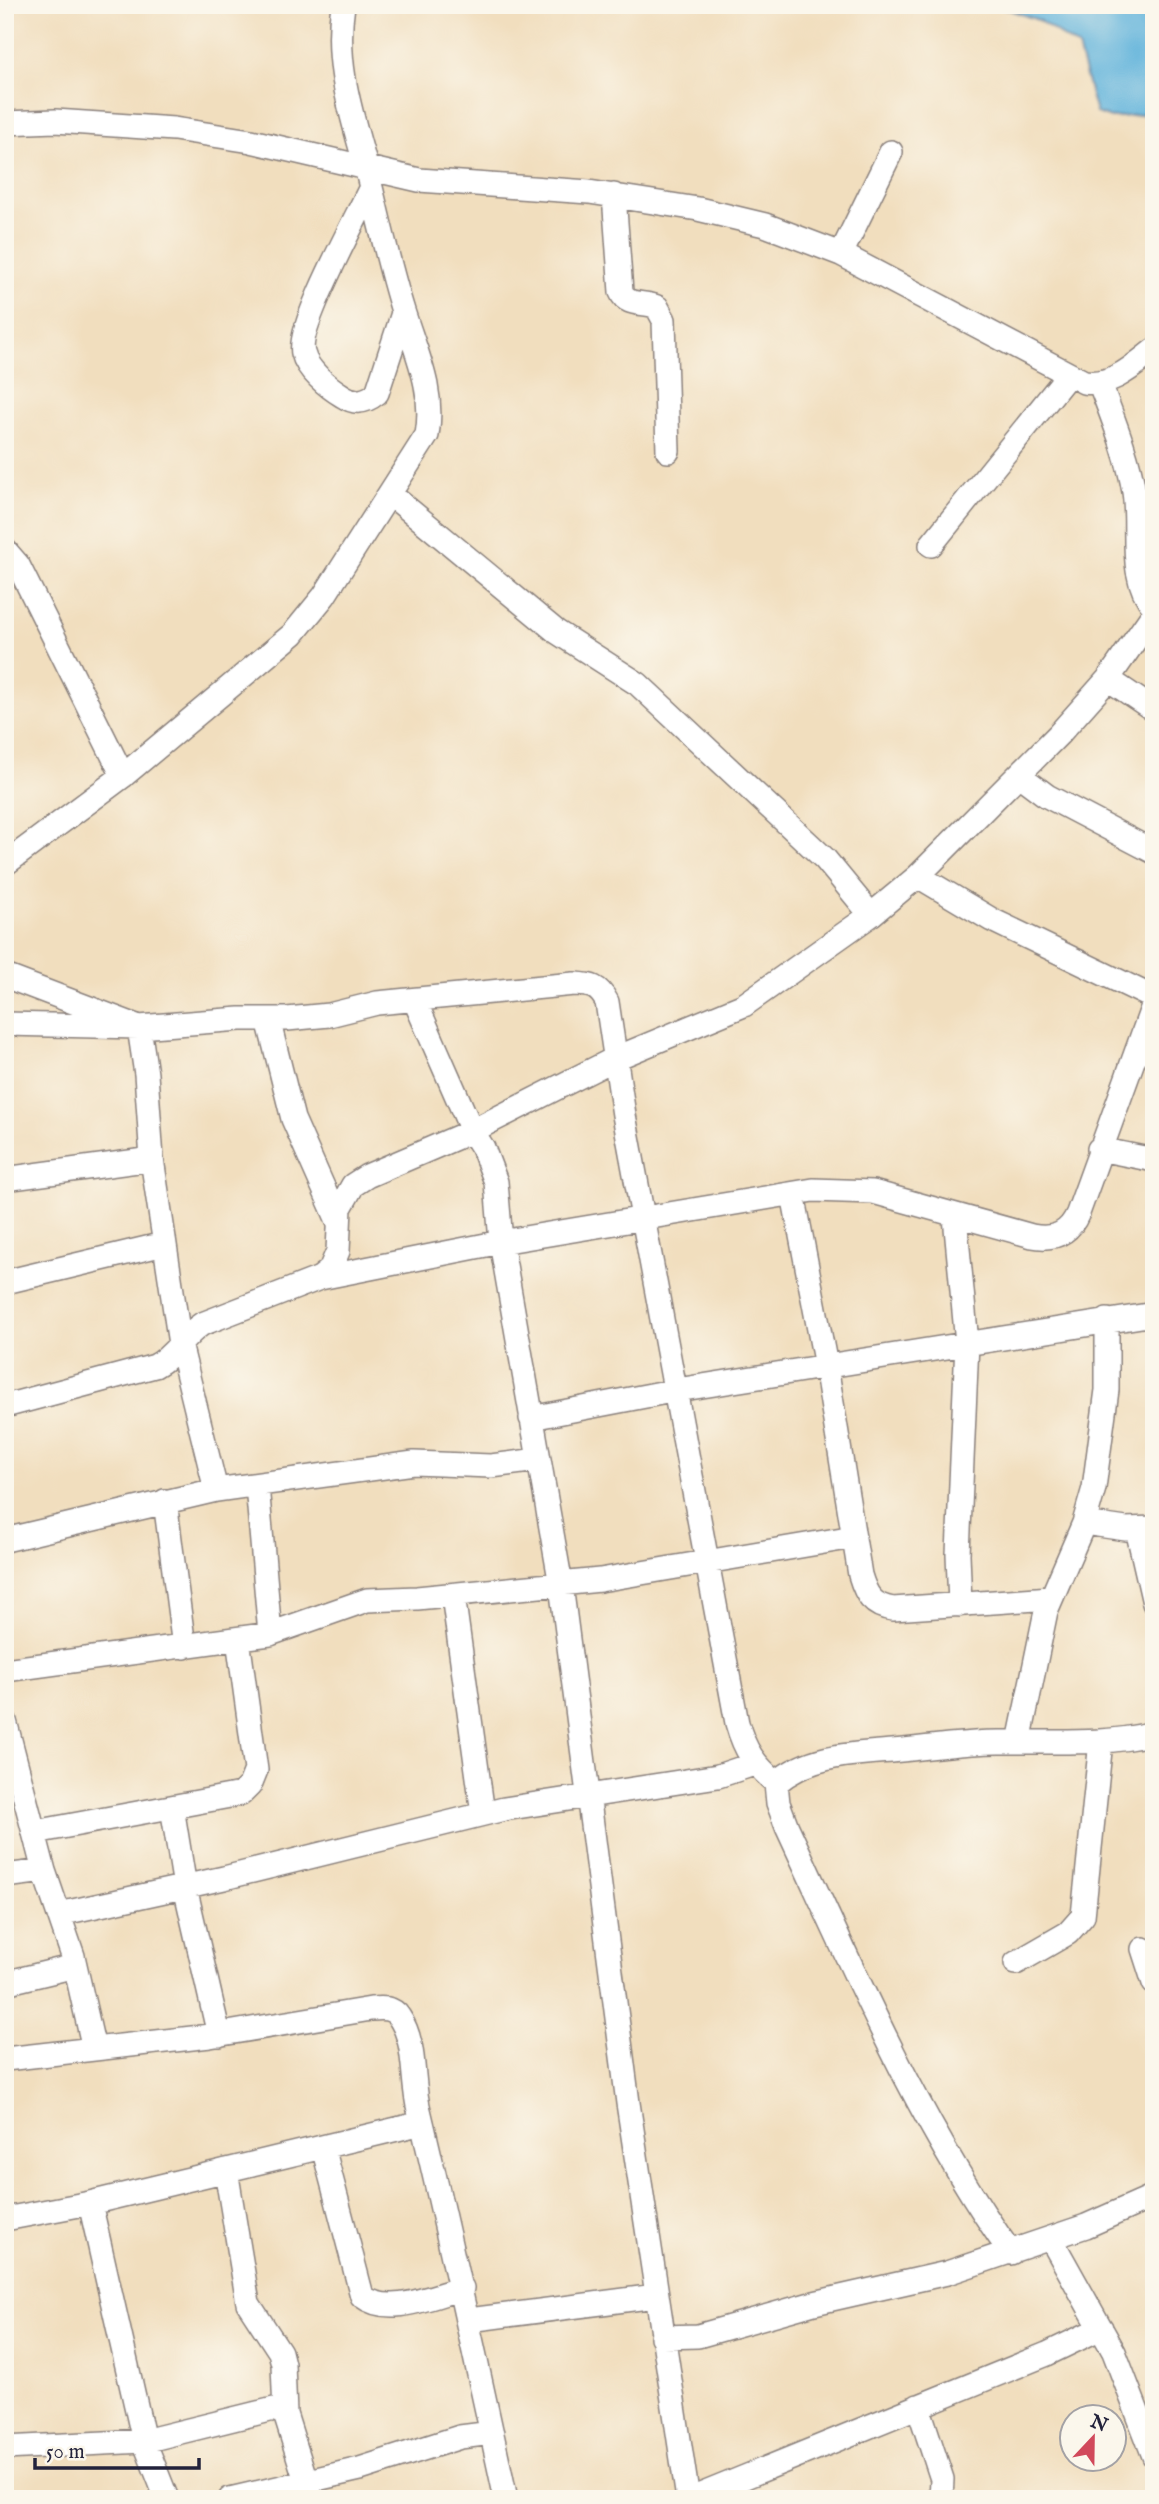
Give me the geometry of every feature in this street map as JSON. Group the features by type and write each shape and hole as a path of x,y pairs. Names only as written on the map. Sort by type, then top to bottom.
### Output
{"street":[{"path":"5,864 123,776 293,634 324,596 427,435 431,413 428,387 387,261 343,82 338,39 342,5"},
{"path":"5,123 55,121 174,129 251,141 368,179 528,185 614,195 698,209 765,225 841,254 1018,345 1068,375 1100,384 1114,379 1154,350"},
{"path":"841,254 891,152"},
{"path":"368,179 309,318 302,352 309,368 343,397 367,401 377,393 403,313"},
{"path":"614,195 621,292 624,299 630,302 657,307 664,320 668,451"},
{"path":"931,545 1068,375"},
{"path":"1100,384 1127,461 1135,494 1138,573 1144,596 1154,607"},
{"path":"390,494 557,632 638,684 825,859 871,915"},
{"path":"5,550 18,565 123,776"},
{"path":"320,1278 337,1260 340,1208 353,1185 472,1131 614,1059 744,1005 871,915 918,876 1019,775 1108,679 1154,613"},
{"path":"1108,679 1154,710"},
{"path":"1019,775 1047,796 1154,852"},
{"path":"5,1406 139,1372 163,1362 187,1333 202,1324 320,1278 501,1242 644,1221 813,1190 873,1192 929,1206 956,1217 1047,1239 1065,1232 1078,1213 1154,1001 992,920 918,876"},
{"path":"5,976 139,1027"},
{"path":"5,1024 139,1027 329,1015 377,1003 592,984 607,1002 614,1059 737,1723 745,1749 754,1764 776,1783 778,1803 787,1827 886,2038 982,2214 1010,2253"},
{"path":"415,1001 496,1182 501,1242 561,1585 656,2295 689,2499 1101,2328"},
{"path":"268,1019 293,1119 339,1223"},
{"path":"139,1027 146,1074 152,1158 180,1344 216,1490"},
{"path":"1099,1149 1154,1160"},
{"path":"5,1179 152,1158"},
{"path":"793,1194 826,1366 854,1537 864,1588 871,1601 880,1607 960,1605 1051,1598"},
{"path":"956,1217 967,1343 958,1554 960,1605"},
{"path":"5,1282 164,1244"},
{"path":"531,1418 677,1390 1154,1314"},
{"path":"1019,1742 1038,1643 1051,1598 1084,1523 1100,1450 1107,1390 1107,1320"},
{"path":"5,1540 216,1490 414,1463 491,1466 538,1460"},
{"path":"257,1485 270,1634"},
{"path":"165,1501 184,1647"},
{"path":"1084,1523 1146,1529 1154,1603"},
{"path":"5,1670 270,1634 367,1600 561,1585 854,1537"},
{"path":"453,1595 483,1814"},
{"path":"35,1832 241,1794 250,1785 256,1770 238,1640"},
{"path":"5,1721 44,1871 75,1966 94,2049"},
{"path":"776,1783 793,1769 807,1763 854,1754 1019,1742 1101,1741 1154,1733"},
{"path":"1016,1963 1068,1933 1083,1916 1101,1741"},
{"path":"59,1914 185,1887 483,1814 718,1776 754,1764"},
{"path":"172,1807 185,1887 219,2035"},
{"path":"5,1876 44,1871"},
{"path":"1143,1949 1154,1983"},
{"path":"5,1983 75,1966"},
{"path":"5,2059 219,2035 388,2008 398,2014 408,2038 422,2123 462,2288 506,2499"},
{"path":"5,2219 90,2203 422,2123"},
{"path":"323,2147 362,2296 372,2304 387,2306 462,2288"},
{"path":"226,2170 248,2303 280,2352 285,2414 306,2481"},
{"path":"662,2337 698,2336 814,2303 947,2273 1051,2239 1154,2196"},
{"path":"90,2203 145,2441 167,2499"},
{"path":"1051,2239 1123,2373 1154,2456"},
{"path":"469,2320 656,2295"},
{"path":"918,2406 942,2479 941,2499"},
{"path":"5,2448 145,2441 191,2432 264,2410 274,2409 285,2414"},
{"path":"230,2499 360,2469 460,2437 492,2433"}],"water":[{"path":"996,5 1154,5 1154,113 1111,118 1096,113 1078,47 1038,20"}]}
